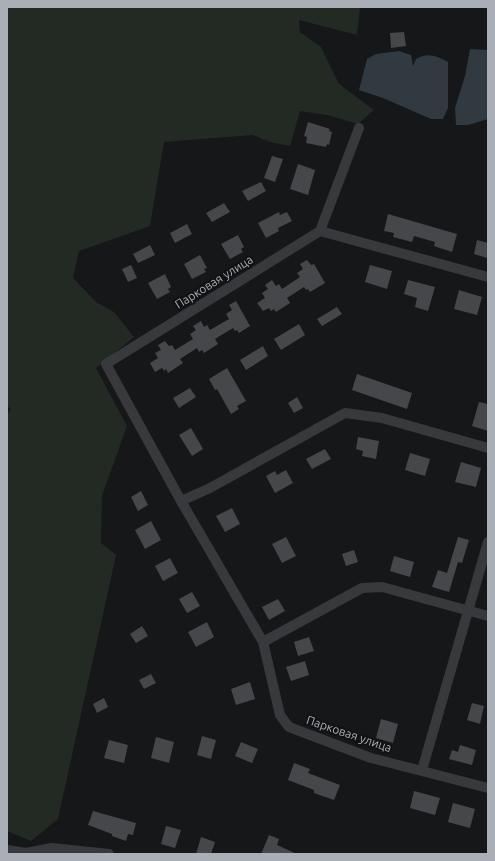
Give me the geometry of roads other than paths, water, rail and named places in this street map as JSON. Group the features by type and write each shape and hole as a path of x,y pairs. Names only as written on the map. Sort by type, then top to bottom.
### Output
{"street":[{"path":"359,128 320,231 488,277"},
{"name":"Парковая улица","path":"320,231 106,364 181,501 263,642 280,715 289,727 371,758 488,788"},
{"path":"181,501 210,488 345,413 382,418 488,448"},
{"path":"422,770 488,542"},
{"path":"263,642 362,588 382,587 488,616"},
{"path":"7,850 26,853 52,848 109,854"}]}
